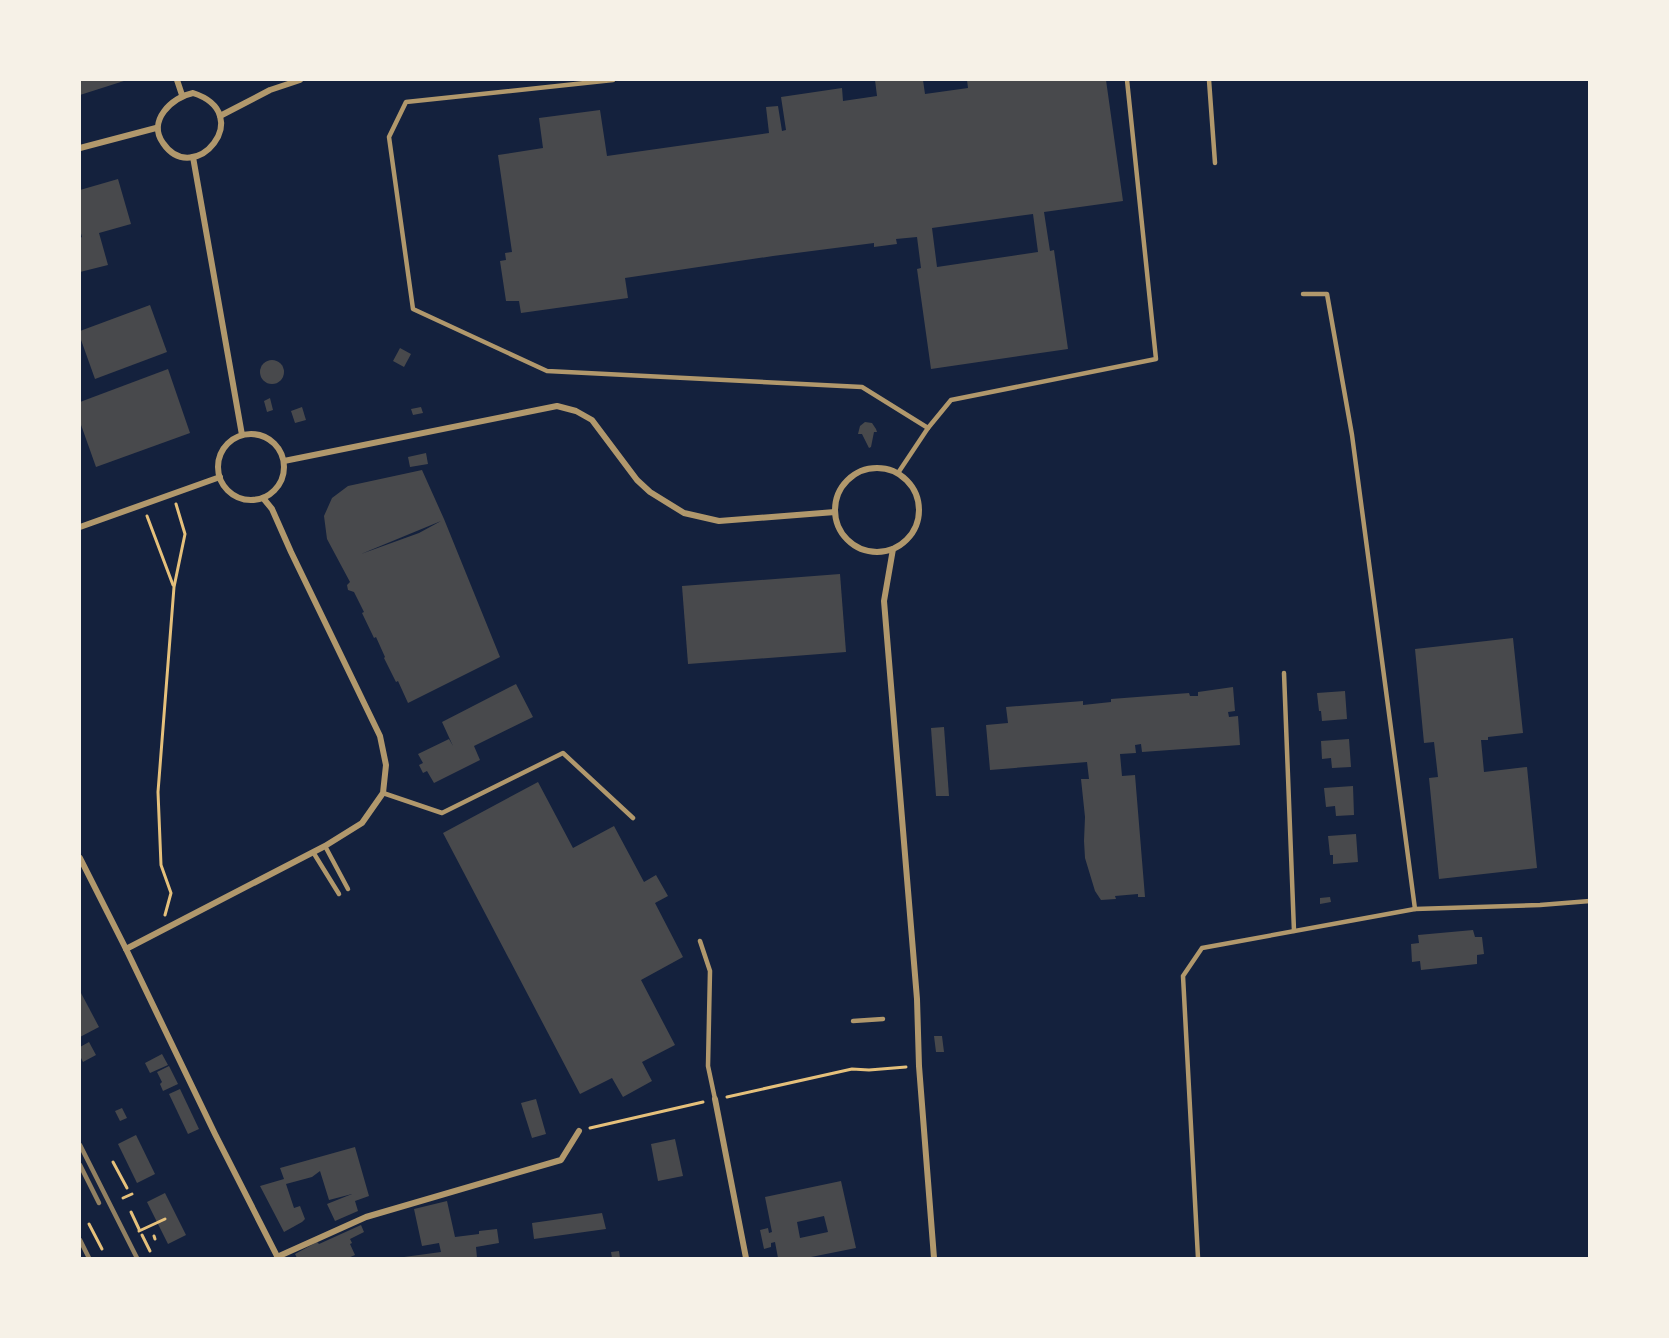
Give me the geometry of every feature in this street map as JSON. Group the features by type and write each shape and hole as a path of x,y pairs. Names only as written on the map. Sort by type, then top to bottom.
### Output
{"street":[{"path":"177,80 182,95"},
{"path":"220,116 270,90 300,80"},
{"path":"193,93 204,96 211,101 220,116 221,127 218,138 203,154 193,157 173,153 159,138 156,128 166,108 182,95 193,93"},
{"path":"80,148 156,128"},
{"path":"193,157 242,435"},
{"path":"284,461 557,406 576,411 592,420 637,480 650,492 684,513 719,521 835,512"},
{"path":"253,434 264,436 273,442 284,461 284,472 273,492 263,498 253,500 242,499 232,494 225,487 218,467 220,456 232,440 242,435 253,434"},
{"path":"886,468 898,473 908,481 915,492 919,505 918,519 905,542 893,549 880,552 867,551 844,537 835,512 836,499 842,487 861,471 886,468"},
{"path":"80,527 220,477"},
{"path":"126,949 325,846 362,823 383,793 386,765 380,736 272,508 263,498"},
{"path":"893,549 884,601 917,999 919,1066 934,1258"},
{"path":"80,858 278,1258 366,1217 561,1160 579,1131"},
{"path":"715,1100 746,1258"}],"lane":[{"path":"614,80 406,102 389,137 412,309 547,371 862,387 928,428"},
{"path":"898,473 928,428 951,400 1155,359 1127,80"},
{"path":"1209,80 1215,163"},
{"path":"1303,294 1327,294 1352,435 1415,909"},
{"path":"1284,673 1294,931"},
{"path":"383,793 442,813 563,753 633,818"},
{"path":"325,846 348,889"},
{"path":"314,852 339,894"},
{"path":"1198,1258 1183,976 1202,948 1415,909 1590,901"},
{"path":"700,941 710,971 708,1066 715,1100"},
{"path":"854,1021 883,1019"}],"path":[{"path":"161,929 171,893 161,865 158,792 174,587 185,534 173,494"},
{"path":"143,504 174,587"},
{"path":"579,1131 852,1069 919,1066"},
{"path":"113,1161 127,1188"},
{"path":"123,1198 132,1194"},
{"path":"131,1212 150,1251"},
{"path":"140,1232 165,1219"},
{"path":"89,1224 102,1249"}],"building":[{"path":"80,80 127,80 80,95"},
{"path":"875,80 923,80 925,94 968,88 967,80 1106,80 1123,201 1044,212 1050,251 1054,250 1068,349 931,369 917,269 921,268 917,237 896,239 897,244 874,247 874,243 625,278 628,298 521,313 519,301 506,301 500,261 506,260 505,253 512,252 498,155 543,148 539,118 600,110 607,156 769,133 766,107 778,106 782,131 786,130 781,97 842,88 843,101 877,96","holes":["1033,214 1038,252 937,267 932,228"]},
{"path":"118,179 131,224 99,233 108,265 80,272 80,238 82,237 80,190"},
{"path":"150,305 167,352 95,379 80,331"},
{"path":"400,348 411,354 404,367 393,361"},
{"path":"272,360 281,363 284,372 281,381 272,384 263,381 260,372 263,363"},
{"path":"168,369 190,433 96,467 80,422 80,402"},
{"path":"270,398 273,410 267,412 264,401"},
{"path":"302,407 306,420 295,423 291,411"},
{"path":"421,407 423,413 413,415 411,409"},
{"path":"865,422 872,423 877,432 874,432 869,448 862,434 858,434 860,426"},
{"path":"426,453 428,464 410,467 408,457"},
{"path":"422,470 500,657 408,703 384,658 376,637 374,638 354,592 348,590 347,585 350,582 327,539 324,516 332,498 348,486","holes":["441,521 419,533 361,554"]},
{"path":"840,574 846,652 688,664 682,586"},
{"path":"1513,638 1523,733 1488,737 1488,740 1481,740 1484,772 1527,767 1537,868 1439,879 1429,778 1438,777 1434,742 1424,743 1415,649"},
{"path":"516,684 533,717 474,746 480,760 434,783 427,771 423,773 419,765 423,763 418,754 449,739 453,746 442,722"},
{"path":"1233,687 1235,711 1228,712 1229,717 1238,716 1240,745 1142,752 1141,744 1135,745 1136,753 1120,754 1122,776 1135,775 1145,897 1138,897 1138,894 1101,900 1095,891 1085,858 1085,817 1081,779 1089,779 1087,762 990,770 986,725 1008,723 1006,707 1083,701 1083,705 1111,702 1111,699 1189,693 1190,696 1198,696 1198,692"},
{"path":"1345,691 1347,719 1322,721 1317,693"},
{"path":"944,727 949,796 936,796 931,728"},
{"path":"1349,739 1351,767 1332,768 1331,758 1322,759 1321,741"},
{"path":"538,782 573,848 614,826 644,882 656,875 668,896 655,903 683,957 641,980 675,1045 642,1062 652,1081 623,1097 612,1078 580,1094 443,833"},
{"path":"1353,786 1354,815 1336,816 1335,806 1326,807 1324,788"},
{"path":"1356,834 1358,862 1333,864 1328,836"},
{"path":"1330,897 1331,902 1320,904 1320,898"},
{"path":"1473,930 1475,937 1482,937 1484,954 1477,955 1477,964 1421,970 1420,961 1412,962 1411,944 1419,943 1418,935"},
{"path":"80,994 99,1027 80,1037"},
{"path":"934,1036 942,1036 944,1052 936,1052"},
{"path":"89,1042 96,1055 83,1062 80,1047"},
{"path":"162,1054 168,1065 150,1073 145,1063"},
{"path":"169,1066 178,1084 163,1091 157,1072"},
{"path":"180,1089 199,1129 188,1134 169,1094"},
{"path":"536,1099 546,1134 532,1138 521,1103"},
{"path":"122,1108 127,1118 120,1121 115,1111"},
{"path":"136,1135 155,1174 137,1183 118,1144"},
{"path":"675,1139 683,1176 658,1181 651,1144"},
{"path":"355,1147 369,1196 355,1201 358,1211 335,1221 327,1204 352,1194 329,1200 320,1171 312,1177 286,1184 294,1208 300,1206 305,1219 284,1232 260,1186 284,1179 280,1168"},
{"path":"841,1181 856,1248 806,1258 778,1258 775,1242 771,1243 771,1247 764,1249 760,1230 768,1228 769,1233 772,1232 765,1197","holes":["824,1216 828,1232 800,1238 797,1222"]},
{"path":"165,1193 186,1235 168,1244 147,1202"},
{"path":"447,1201 455,1237 497,1229 499,1243 476,1247 477,1258 404,1258 441,1252 439,1243 422,1246 414,1209"},
{"path":"602,1213 606,1229 534,1239 532,1223"},
{"path":"361,1225 364,1232 350,1239 355,1255 348,1258 297,1258 295,1254 317,1242 319,1244"},
{"path":"619,1251 620,1258 612,1258 611,1252"}],"railway":[{"path":"80,1145 137,1258"},
{"path":"80,1165 99,1203"},
{"path":"80,1240 89,1258"}]}
